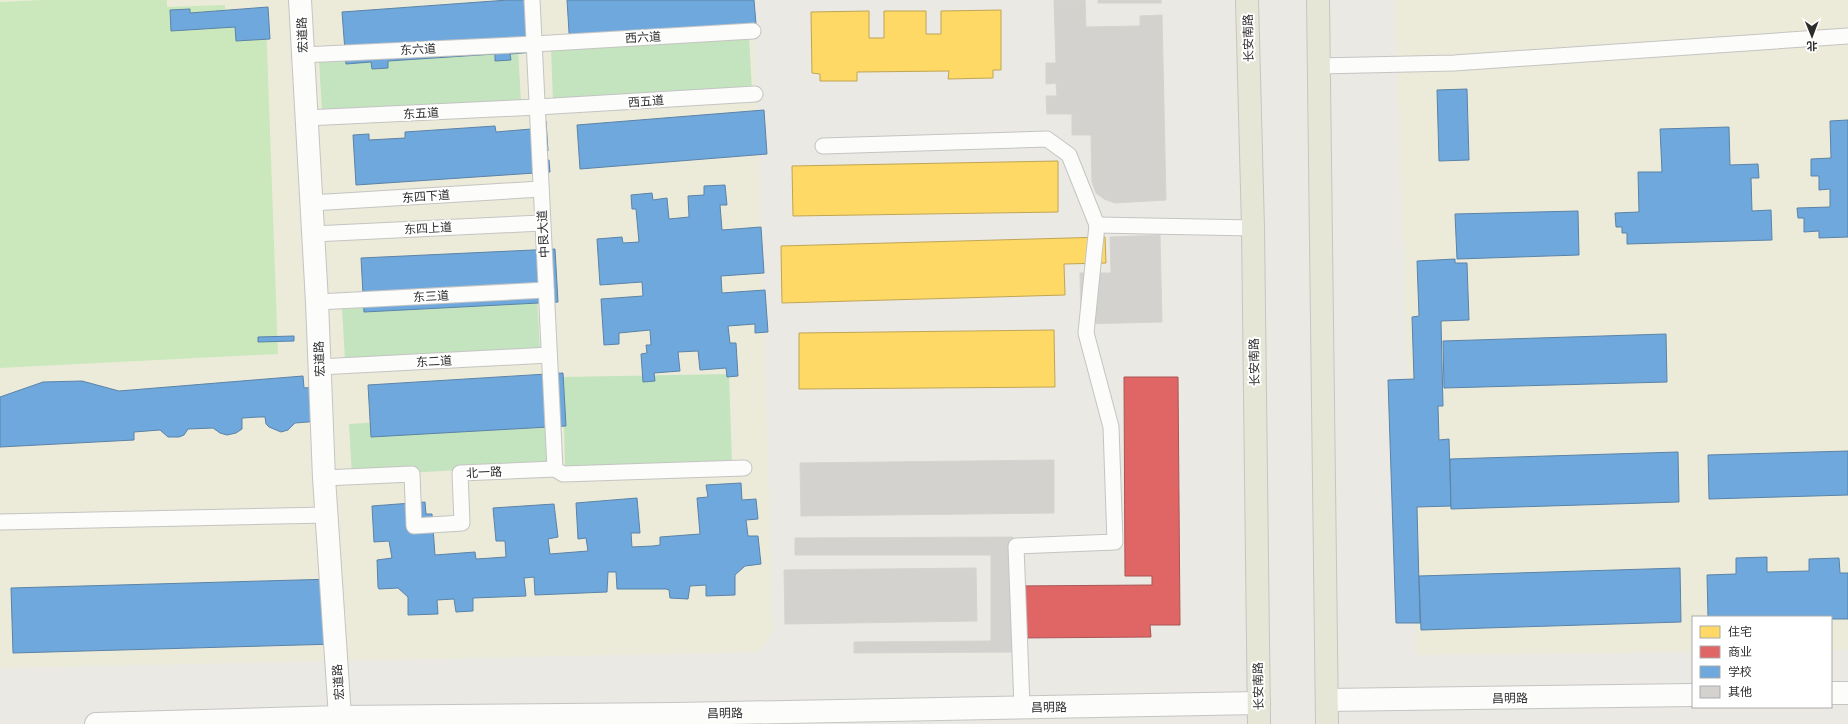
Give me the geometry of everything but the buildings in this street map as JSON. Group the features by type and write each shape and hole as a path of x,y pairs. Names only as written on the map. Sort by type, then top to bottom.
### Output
{"main road":[{"name":"长安南路","path":"1248,0 1253,228 1259,714"},
{"path":"1318,0 1327,724"}],"street":[{"name":"宏道路","path":"300,0 317,302 324,478 340,718"},
{"path":"1832,693 1848,693"},
{"name":"昌明路","path":"1327,700 1692,695"},
{"name":"昌明路","path":"96,724 340,718 443,720 676,719 1022,707 1259,714"}],"lane":[{"name":"中艮大道","path":"532,0 555,468"},
{"name":"西六道","path":"534,44 753,31"},
{"path":"1319,66 1454,63 1848,36"},
{"name":"东六道","path":"302,55 534,44"},
{"name":"西五道","path":"537,107 755,94"},
{"name":"东五道","path":"306,118 537,107"},
{"path":"823,146 1047,139 1069,155 1097,225 1086,333 1111,427 1115,542 1016,546 1022,707"},
{"name":"东四下道","path":"311,203 541,189"},
{"name":"东四上道","path":"313,234 542,223"},
{"path":"1097,225 1253,228"},
{"name":"东三道","path":"317,302 546,290"},
{"name":"东二道","path":"319,367 549,355"},
{"name":"北一路","path":"324,478 412,474 414,526 462,523 460,473 555,468 563,474 744,468"},
{"path":"0,522 327,515"}],"shaded area":[{"path":"0,0 754,0 773,630 759,652 0,668"},
{"path":"1395,0 1848,0 1848,650 1832,650 1832,616 1692,616 1692,652 1417,655"}],"green space":[{"path":"43,0 167,0 167,7 225,5 226,22 266,20 278,354 0,368 0,2"},
{"path":"749,36 752,91 553,102 551,47"},
{"path":"518,48 521,102 322,113 319,59"},
{"path":"537,298 540,349 345,360 342,309"},
{"path":"729,374 732,463 565,467 563,377"},
{"path":"545,413 548,465 352,476 349,424"}]}
